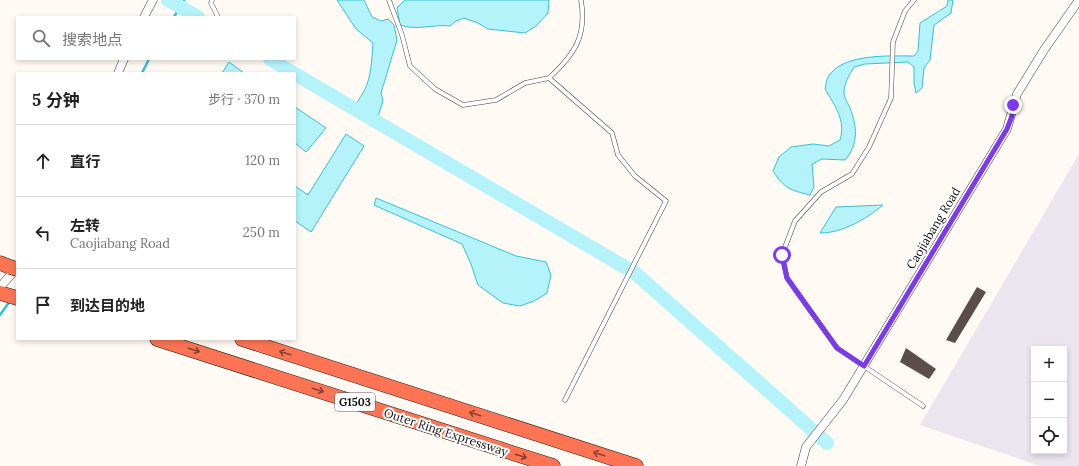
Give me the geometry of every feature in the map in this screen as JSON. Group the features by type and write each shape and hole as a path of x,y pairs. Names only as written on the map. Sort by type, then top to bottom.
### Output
{"highway":[{"path":"0,293 16,298"},
{"name":"Outer Ring Expressway","path":"160,340 553,466"},
{"name":"G1503","path":"245,340 636,466"}],"street":[{"path":"146,14 153,0"},
{"name":"Caojiabang Road","path":"801,466 806,447 821,426 843,400 864,366 1007,129 1017,94 1044,50 1079,0"},
{"path":"118,72 124,60"},
{"path":"0,287 9,267"}],"lane":[{"path":"212,0 211,3 218,16"},
{"path":"389,0 402,35 410,66 435,89 463,105 496,100 525,83 549,78 568,61 577,45 584,17 581,0"},
{"path":"914,0 905,11 893,42 891,98 869,147 852,174 821,192 795,221 782,255 787,278 837,348 923,406"},
{"path":"549,78 612,133 618,155 635,176 666,201 565,400"}],"shaded area":[{"path":"1079,154 1079,466 1040,466 920,425"}],"water":[{"path":"337,0 364,0 372,17 381,21 388,19 394,25 397,40 381,93 383,101 376,122 352,108 363,93 369,78 373,43 356,29"},
{"path":"405,0 549,0 548,13 536,26 525,33 488,29 478,23 464,18 456,21 450,26 407,27 400,25 397,8"},
{"path":"948,0 953,0 951,13 934,25 930,60 924,68 922,88 916,93 914,83 914,67 908,62 865,64 854,67 844,90 845,99 850,108 855,128 855,141 850,154 845,160 822,159 812,164 814,187 810,195 788,188 781,182 773,171 779,157 791,147 813,144 829,146 840,140 842,126 841,120 836,107 825,89 827,78 835,69 855,60 867,58 880,56 914,56 918,51 920,23 947,6"},
{"path":"229,62 243,72 223,72"},
{"path":"296,108 326,128 306,152 296,144"},
{"path":"346,134 364,146 311,232 296,222 296,187 308,195"},
{"path":"376,198 516,256 546,262 551,275 547,293 534,301 520,306 503,303 478,285 462,244 374,205"},
{"path":"883,205 862,220 846,228 837,231 820,233 836,207"}],"building":[{"path":"977,287 986,292 955,343 946,340"},
{"path":"906,348 936,369 929,379 900,362"}],"waterway":[{"path":"168,0 196,16"},
{"path":"175,16 184,0"},
{"path":"142,72 148,60"},
{"path":"272,60 291,72"},
{"path":"296,75 635,273 827,443"},
{"path":"0,315 10,301"}],"route":[{"path":"782,255 787,278 837,348 864,366 1007,129 1012,116 1013,105"}]}
